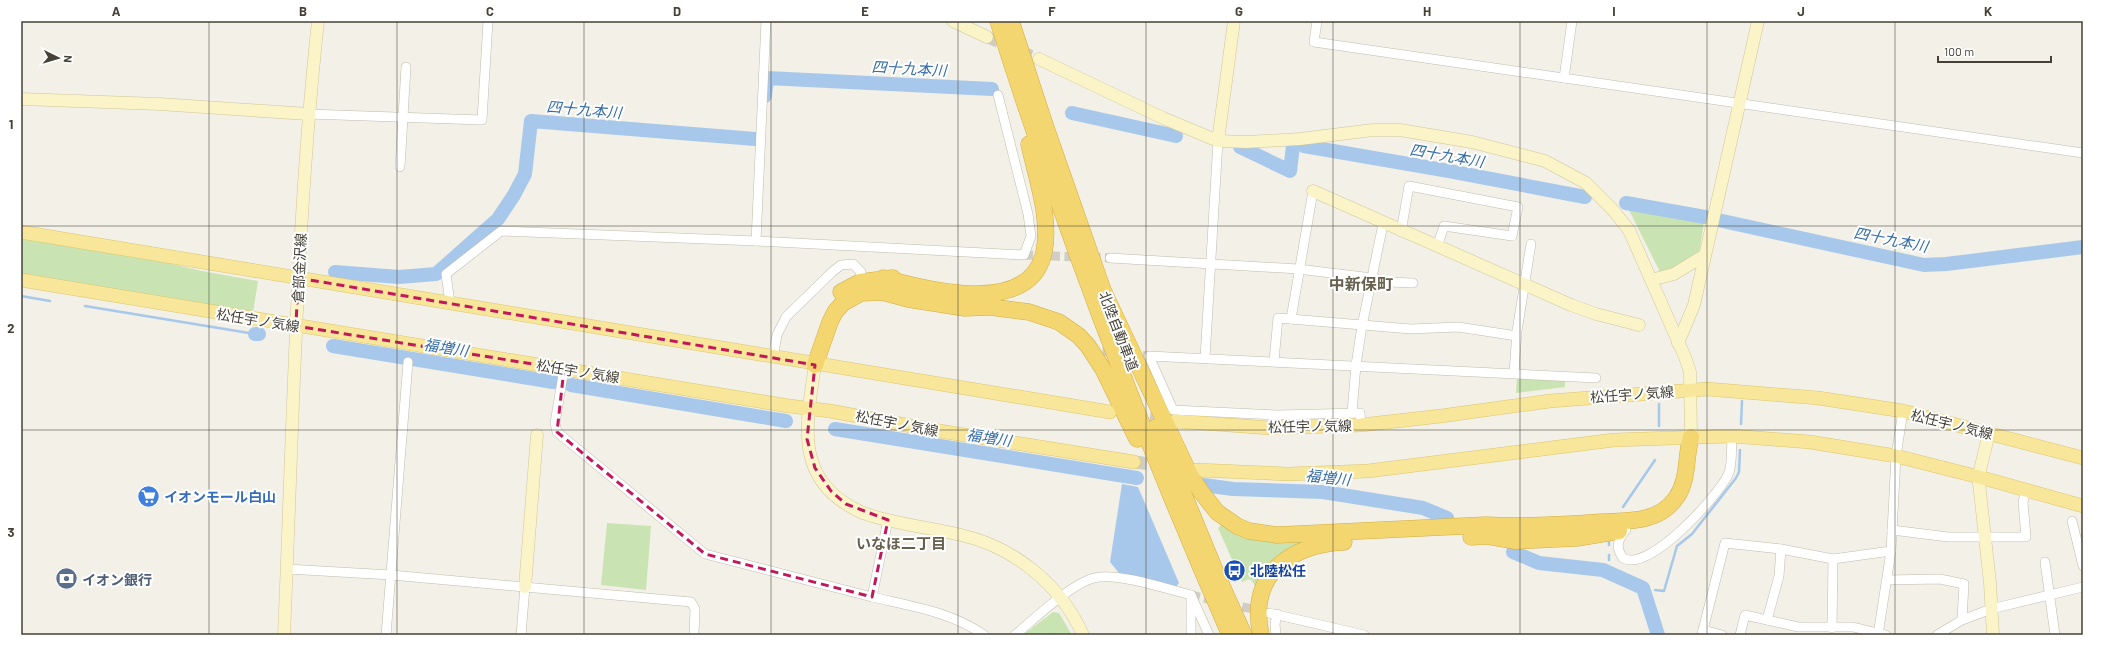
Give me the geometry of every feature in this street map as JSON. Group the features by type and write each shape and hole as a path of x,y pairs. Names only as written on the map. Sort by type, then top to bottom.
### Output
{"highway":[{"path":"815,365 813,345 820,318 825,308 840,292 860,282 883,285 908,299 965,308 990,300 1013,290 1030,278 1041,261 1045,241 1044,215 1030,149 994,21"},
{"name":"北陸自動車道","path":"998,21 1032,128 1087,284 1152,452 1230,635"},
{"name":"北陸自動車道","path":"1011,21 1101,286 1173,470 1244,635"},
{"path":"815,365 830,322 843,303 861,293 910,277 970,287 990,300 1012,309 1046,317 1070,328 1088,346 1103,369 1195,555"},
{"path":"1101,286 1190,476 1209,503 1226,520 1249,531 1277,535 1486,531"},
{"path":"1602,527 1646,518 1663,511 1669,506 1680,492 1691,437"},
{"path":"1261,635 1260,607 1266,583 1281,562 1304,549 1332,543 1486,531 1515,527 1602,527 1626,530 1656,524 1667,520 1683,505 1693,484 1698,449 1691,437"}],"main road":[{"path":"21,232 815,365 1110,412"},
{"name":"松任宇ノ気線","path":"21,280 1134,462"},
{"name":"松任宇ノ気線","path":"1175,421 1270,428 1361,425 1550,401 1690,390 1721,390 1811,397 1903,411 2083,458"},
{"path":"1197,470 1289,474 1368,471 1614,440 1732,436 1810,442 1896,456 1980,477 2083,506"}],"street":[{"name":"倉部金沢線","path":"284,635 298,278 308,114 318,21"},
{"path":"21,99 159,104 308,114 403,116 482,120 488,21"},
{"path":"756,241 766,21"},
{"path":"953,21 987,37"},
{"path":"1205,358 1209,263 1218,141 1234,21"},
{"path":"1317,21 1314,42 2083,153"},
{"path":"1564,78 1572,21"},
{"path":"1678,343 1694,305 1758,21"},
{"path":"1039,59 1163,118 1218,141 1246,142 1294,140 1373,130 1400,130 1472,142 1545,161 1586,183 1614,210 1629,230 1685,357 1690,372 1691,437"},
{"path":"400,167 406,66"},
{"path":"450,304 446,274 501,231 756,241 1024,254 1031,236 1028,214 998,95"},
{"path":"1401,232 1409,186 1518,207 1512,236 1444,226 1437,247"},
{"path":"1290,319 1313,191 1401,232 1524,285 1596,314 1639,325"},
{"path":"1352,413 1356,366 1362,326 1384,224"},
{"path":"1514,373 1517,336 1531,244"},
{"path":"1651,280 1674,274 1705,255"},
{"path":"1110,258 1298,269 1372,278 1389,282 1412,283"},
{"path":"773,358 777,335 786,317 832,272 841,265 853,264 861,272 860,282"},
{"path":"1274,362 1278,318 1412,330 1458,328 1517,336"},
{"path":"1361,425 1360,413 1277,415 1173,410 1149,356 1596,378"},
{"path":"386,635 408,362"},
{"path":"815,365 809,409 807,439 809,451 819,476 838,498 850,507 871,516 961,535 994,546 1017,559 1037,573 1061,598 1083,635"},
{"path":"564,369 555,423 557,432 705,554 942,614 965,623 984,635"},
{"path":"1740,635 1745,614 1798,627 1853,627 1881,634 1891,551 1896,456 1903,411"},
{"path":"1989,433 1980,477 1993,635"},
{"path":"521,635 537,435"},
{"path":"1626,530 1619,538 1619,548 1623,558 1632,561 1643,558 1679,533 1728,474 1732,436"},
{"path":"1892,530 1948,537 2026,537 2023,502 2026,490"},
{"path":"872,597 888,520"},
{"path":"2072,522 2083,566"},
{"path":"1722,635 1702,633 1725,543 1781,549 1834,559 1891,551"},
{"path":"1767,620 1779,576 1781,549"},
{"path":"1832,628 1834,559"},
{"path":"2045,562 2055,635"},
{"path":"287,568 391,575 690,602 695,609 694,635"},
{"path":"1015,635 1061,598 1087,581 1107,577 1191,595"},
{"path":"1887,580 1940,579 1964,584 1962,620"},
{"path":"1937,635 1962,620 1991,610 2083,587"},
{"path":"1191,595 1191,635"},
{"path":"1191,595 1209,635"},
{"path":"1276,635 1273,614 1364,635"}],"highlighted area":[{"path":"298,278 815,365 807,439 815,468 831,491 846,504 888,520 872,597 705,554 557,432 564,369 296,326"}],"green space":[{"path":"1627,206 1704,222 1699,254 1675,269 1660,272"},
{"path":"21,238 168,263 258,281 253,313 21,275"},
{"path":"1517,376 1565,379 1565,387 1516,393"},
{"path":"607,523 651,526 646,590 601,585"},
{"path":"1223,523 1313,540 1257,590 1253,582 1249,579 1242,582 1218,528"},
{"path":"1053,612 1059,613 1072,635 1023,635"}],"water":[{"path":"1122,484 1138,487 1179,583 1176,587 1119,573 1110,562"}],"waterway":[{"name":"四十九本川","path":"765,96 767,78 992,89"},
{"name":"四十九本川","path":"1072,113 1176,136"},
{"name":"四十九本川","path":"335,272 399,277 436,274 498,219 514,195 525,174 531,121 755,139"},
{"name":"四十九本川","path":"1240,147 1290,171 1293,146"},
{"name":"四十九本川","path":"1304,146 1449,171 1585,197"},
{"name":"四十九本川","path":"1626,203 1705,217"},
{"name":"四十九本川","path":"1718,220 1924,265 1946,264 2083,247"},
{"path":"21,296 50,301"},
{"path":"85,306 255,334"},
{"name":"福増川","path":"333,346 553,382"},
{"name":"福増川","path":"571,385 786,421"},
{"path":"1741,424 1742,401"},
{"path":"1659,404 1659,426"},
{"name":"福増川","path":"835,429 1137,478"},
{"path":"1655,590 1664,591 1677,546 1692,534 1736,478 1739,472 1740,450"},
{"path":"1623,507 1655,460"},
{"name":"福増川","path":"1204,485 1233,489 1323,492 1423,508 1447,518"},
{"name":"福増川","path":"1513,552 1539,563 1603,570 1643,588 1658,635"},
{"path":"1609,555 1609,560"},
{"name":"福増川","path":"1643,588 1649,590"}],"tunnel":[{"path":"987,37 1039,59"},
{"path":"1024,255 1110,258"},
{"path":"1089,350 1149,356"},
{"path":"1131,415 1171,421"},
{"path":"1134,462 1167,466"},
{"path":"1191,595 1217,601"},
{"path":"1229,604 1262,611"}],"place":[{"name":"イオンモール白山","path":"148,496"},
{"name":"北陸松任","path":"1235,570"},
{"name":"イオン銀行","path":"67,579"}],"district":[{"name":"中新保町","path":"1361,283"},
{"name":"いなほ二丁目","path":"901,543"}]}
